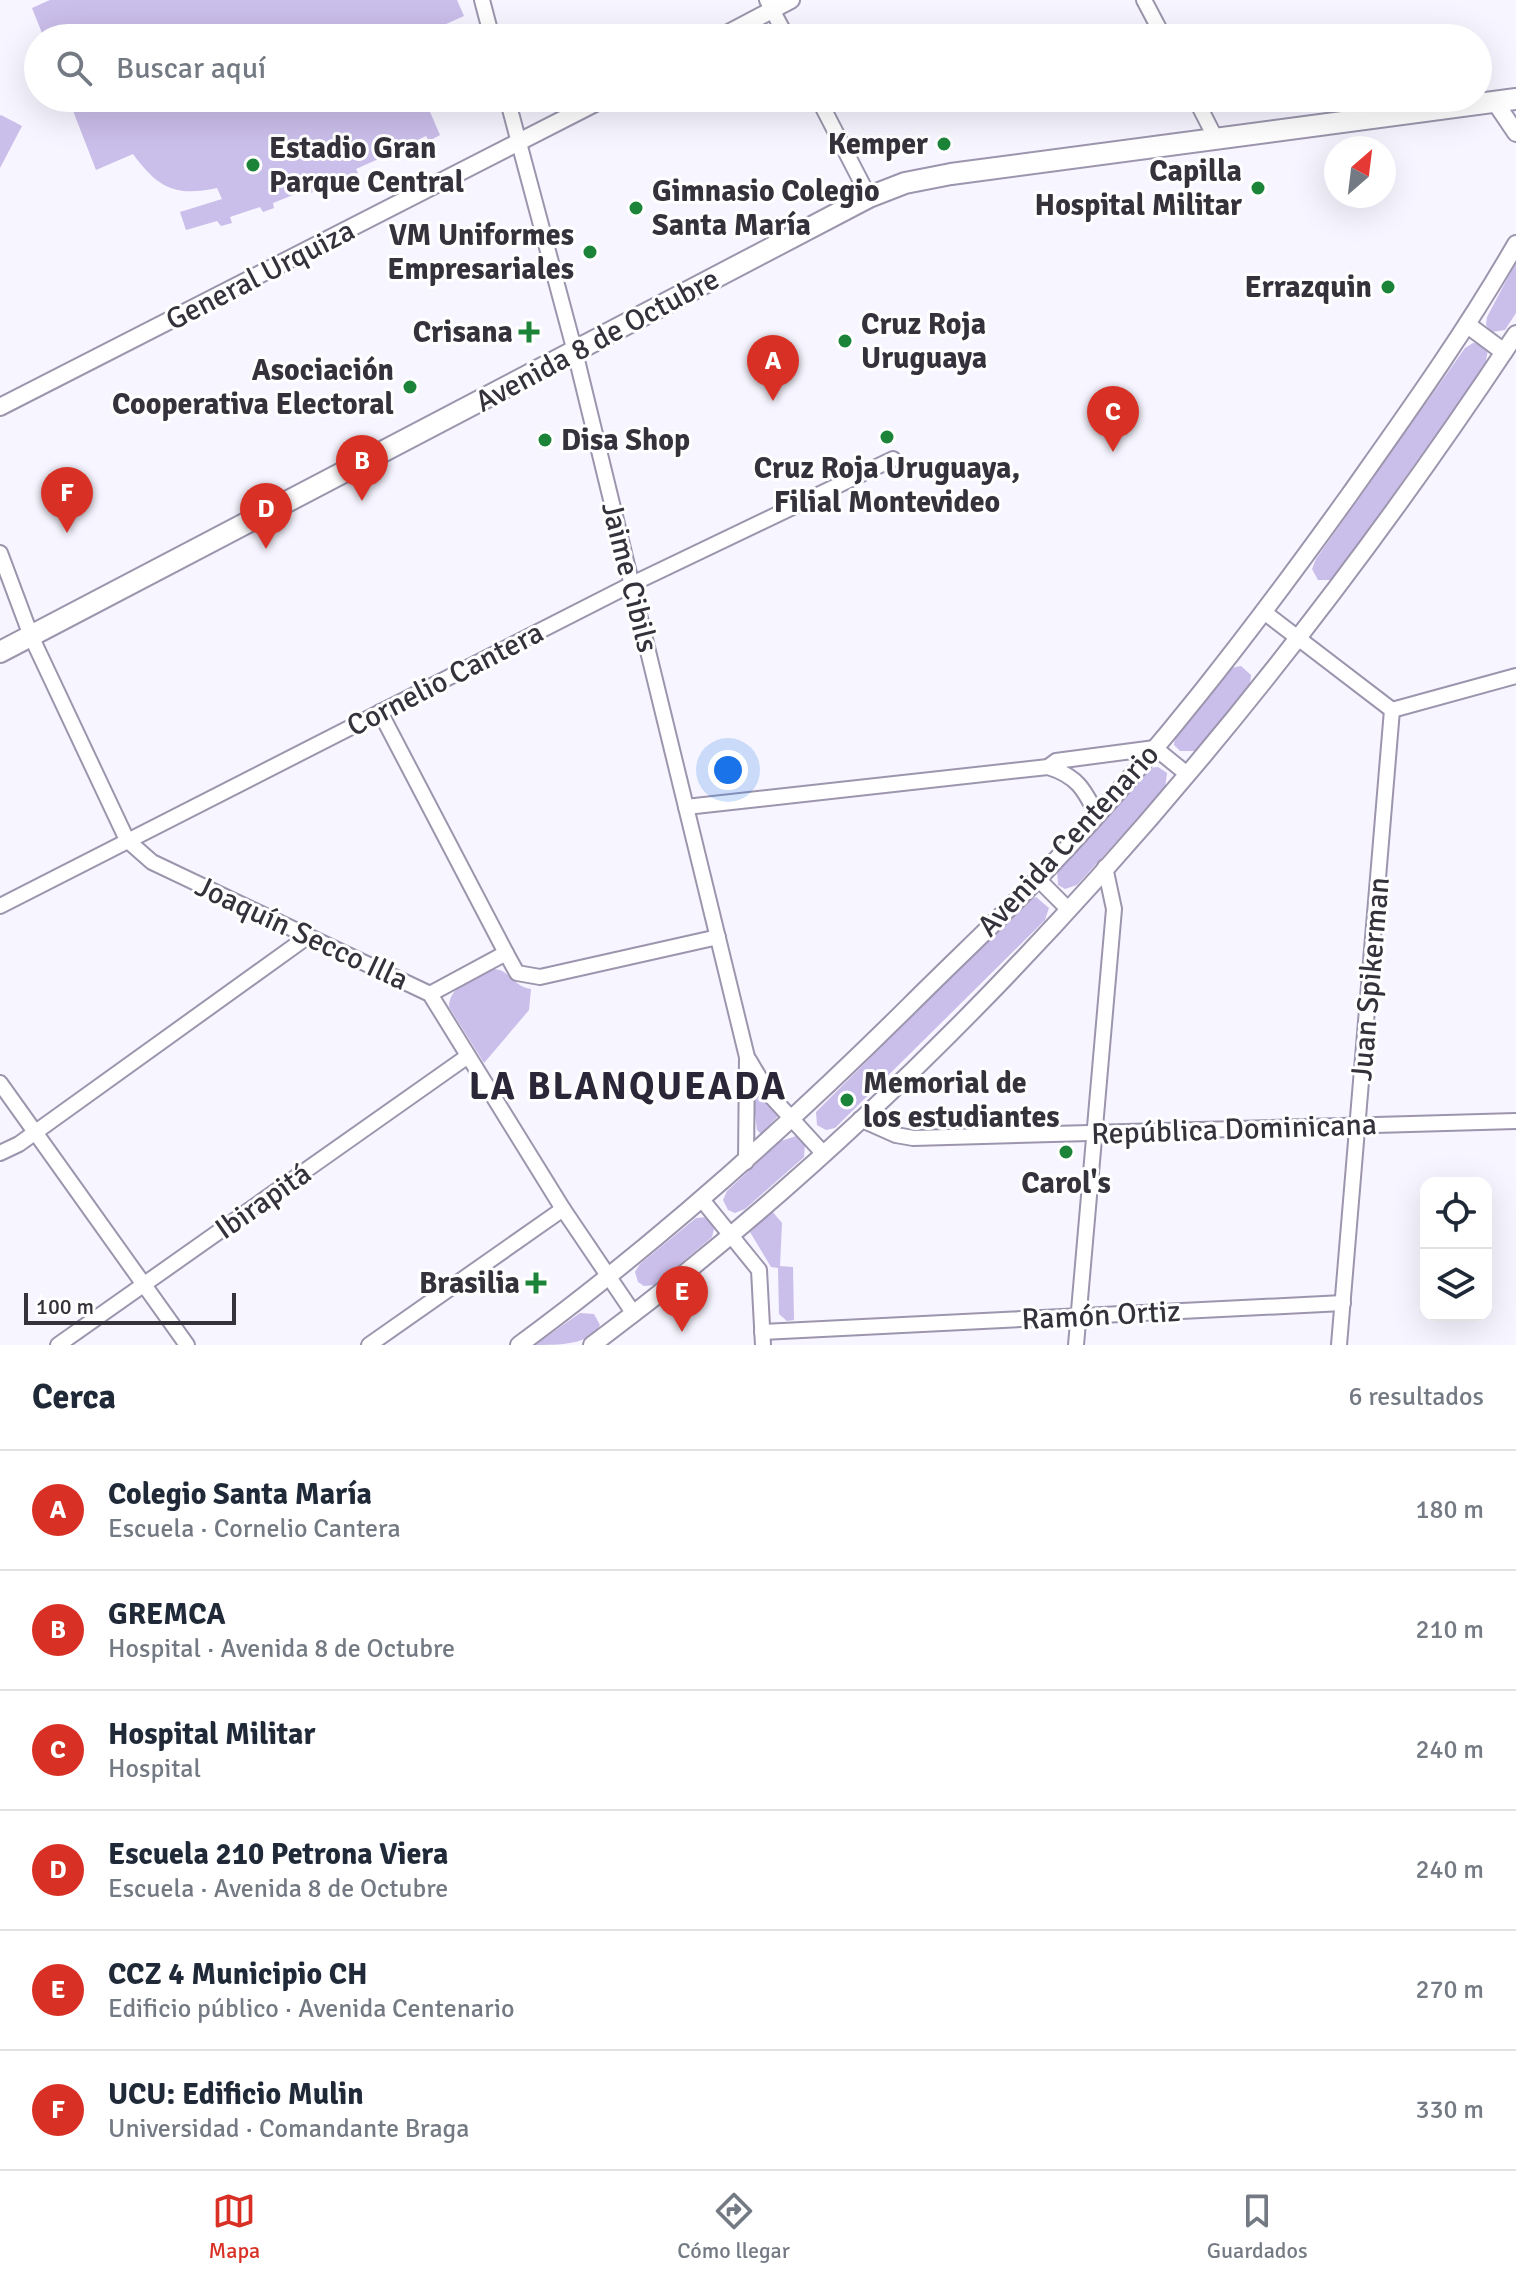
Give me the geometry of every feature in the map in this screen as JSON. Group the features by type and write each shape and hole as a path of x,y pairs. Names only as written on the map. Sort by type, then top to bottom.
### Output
{"main road":[{"name":"Avenida 8 de Octubre","path":"0,652 869,197 905,183 951,174 1427,112"}],"street":[{"path":"482,0 488,24"},
{"path":"741,24 770,5 791,0"},
{"path":"1144,0 1157,24"},
{"path":"770,5 780,24"},
{"path":"1506,101 1516,133"},
{"name":"Jaime Cibils","path":"511,112 575,352 747,1057 746,1162"},
{"name":"General Urquiza","path":"0,407 578,112"},
{"path":"825,112 869,197"},
{"path":"1202,112 1217,141"},
{"name":"Avenida Centenario","path":"519,1345 610,1279 794,1120 1038,879 1097,815 1264,612 1469,326 1516,244"},
{"path":"1469,326 1504,352"},
{"name":"Avenida Centenario","path":"592,1345 732,1234 823,1153 1068,909 1187,774 1299,639 1516,334"},
{"name":"Cornelio Cantera","path":"0,906 632,584 893,459"},
{"name":"Joaquín Secco Illa","path":"0,553 31,636 127,840 152,862 430,994 563,1209 634,1314"},
{"path":"1264,612 1392,710 1516,676"},
{"name":"Juan Spikerman","path":"1339,1345 1392,710"},
{"path":"380,712 517,973 540,977 718,937"},
{"path":"1048,767 1056,761 1155,748 1187,774"},
{"path":"686,807 1048,767 1071,775 1082,784 1097,815"},
{"path":"1076,1345 1114,909 1105,867"},
{"path":"1038,879 1068,909"},
{"path":"0,1153 307,937"},
{"path":"430,994 506,953"},
{"name":"Ibirapitá","path":"58,1345 468,1056"},
{"name":"Jaime Cibils","path":"747,1057 769,1094 823,1153"},
{"path":"0,1083 187,1345"},
{"name":"República Dominicana","path":"860,1119 896,1135 913,1138 1516,1121"},
{"path":"703,1201 759,1270 763,1338"},
{"path":"369,1345 563,1209"},
{"name":"Ramón Ortiz","path":"763,1338 1078,1316 1343,1303"}],"shaded area":[{"path":"50,0 457,0 464,16 446,24 38,24 32,8"},
{"name":"Estadio Gran Parque Central","path":"73,112 430,112 440,135 429,141 426,136 397,150 399,156 388,160 385,156 356,169 358,173 347,178 344,174 314,186 316,191 305,195 303,191 273,203 274,208 263,212 260,207 230,217 232,223 221,226 217,221 186,230 180,212 222,199 217,188 190,191 169,187 151,175 133,154 96,170"},
{"path":"0,116 22,126 0,168"},
{"path":"1516,262 1516,313 1505,330 1492,332 1486,325 1487,317"},
{"path":"1473,343 1482,344 1488,350 1485,366 1332,580 1318,580 1312,569 1316,559 1465,348"},
{"path":"1241,666 1251,675 1250,685 1195,751 1180,751 1174,745 1175,734 1231,668"},
{"path":"1158,767 1167,773 1165,788 1077,885 1065,889 1058,885 1057,870 1149,768"},
{"path":"1036,897 1049,908 1045,920 835,1128 826,1130 817,1125 816,1112 1028,900"},
{"path":"493,969 504,972 520,985 531,989 529,1010 484,1063 449,1007 450,999 458,988"},
{"path":"749,1065 779,1115 761,1134 757,1130"},
{"path":"796,1136 805,1144 804,1157 745,1209 735,1213 728,1210 723,1200 727,1191 781,1141"},
{"path":"772,1211 782,1223 780,1266 793,1267 794,1320 787,1321 779,1314 778,1268 771,1267 750,1232"},
{"path":"707,1217 715,1225 712,1237 655,1285 644,1286 638,1282 635,1272 640,1264 696,1218"},
{"path":"580,1313 594,1314 600,1325 596,1332 573,1342 535,1345"}],"place":[{"name":"Kemper","path":"944,144"},
{"name":"Estadio Gran Parque Central","path":"253,165"},
{"name":"Capilla Hospital Militar","path":"1258,188"},
{"name":"Gimnasio Colegio Santa María","path":"636,208"},
{"name":"VM Uniformes Empresariales","path":"590,252"},
{"name":"Errazquin","path":"1388,287"},
{"name":"Crisana","path":"529,332"},
{"name":"Cruz Roja Uruguaya","path":"845,341"},
{"name":"Asociación Cooperativa Electoral","path":"410,387"},
{"name":"Colegio Santa María","path":"773,401"},
{"name":"Cruz Roja Uruguaya, Filial Montevideo","path":"887,437"},
{"name":"Disa Shop","path":"545,440"},
{"name":"Hospital Militar","path":"1113,452"},
{"name":"GREMCA","path":"362,501"},
{"name":"UCU: Edificio Mulin","path":"67,533"},
{"name":"Escuela 210 Petrona Viera","path":"266,549"},
{"name":"Memorial de los estudiantes","path":"847,1100"},
{"name":"Carol's","path":"1066,1152"},
{"name":"Brasilia","path":"536,1283"},
{"name":"CCZ 4 Municipio CH","path":"682,1332"}],"district":[{"name":"LA BLANQUEADA","path":"628,1086"}]}
